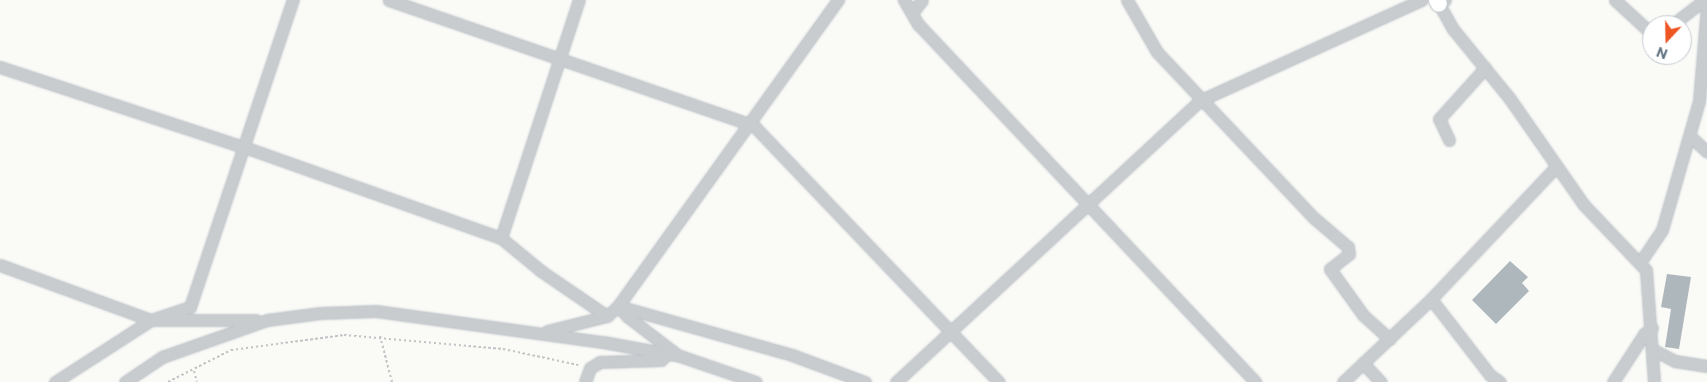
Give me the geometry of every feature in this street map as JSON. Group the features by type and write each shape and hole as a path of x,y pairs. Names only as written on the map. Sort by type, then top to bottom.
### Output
{"street":[{"path":"55,382 151,320 190,307 293,0"},
{"path":"389,0 748,122 999,382"},
{"path":"501,238 579,0"},
{"path":"539,332 607,316 618,306 748,122 838,0"},
{"path":"904,0 918,24 1255,382"},
{"path":"912,13 922,0"},
{"path":"1127,0 1157,52 1314,218 1348,247 1349,254 1330,269 1363,315 1390,339"},
{"path":"896,382 1086,203 1201,100 1422,0"},
{"path":"1616,0 1642,25"},
{"path":"1685,15 1701,2 1707,0"},
{"path":"1440,1 1453,29 1485,68 1584,205 1641,261 1649,279 1654,382"},
{"path":"1641,261 1662,230 1700,101 1707,5"},
{"path":"0,67 244,147 501,238 541,271 607,316"},
{"path":"1450,140 1439,120 1485,68"},
{"path":"1690,136 1707,152"},
{"path":"1343,382 1431,299 1556,167"},
{"path":"0,265 151,320 267,320 321,313 376,311 539,332 680,356 756,382"},
{"path":"1431,299 1490,375 1500,382"},
{"path":"618,306 628,317 680,356"},
{"path":"618,306 792,355 865,382"},
{"path":"125,382 162,357 267,320"},
{"path":"1613,382 1644,334 1652,328"},
{"path":"1652,349 1675,361 1707,366"},
{"path":"585,382 590,368 600,362 661,360 668,354"},
{"path":"1363,364 1381,382"}],"path":[{"path":"168,382 232,350 344,335 380,336 503,349 590,368"},
{"path":"380,336 392,382"},
{"path":"194,370 197,382"}],"building":[{"path":"1510,261 1528,277 1522,283 1529,291 1496,324 1472,300"},
{"path":"1667,274 1691,277 1679,349 1665,347 1671,309 1661,307"}]}
